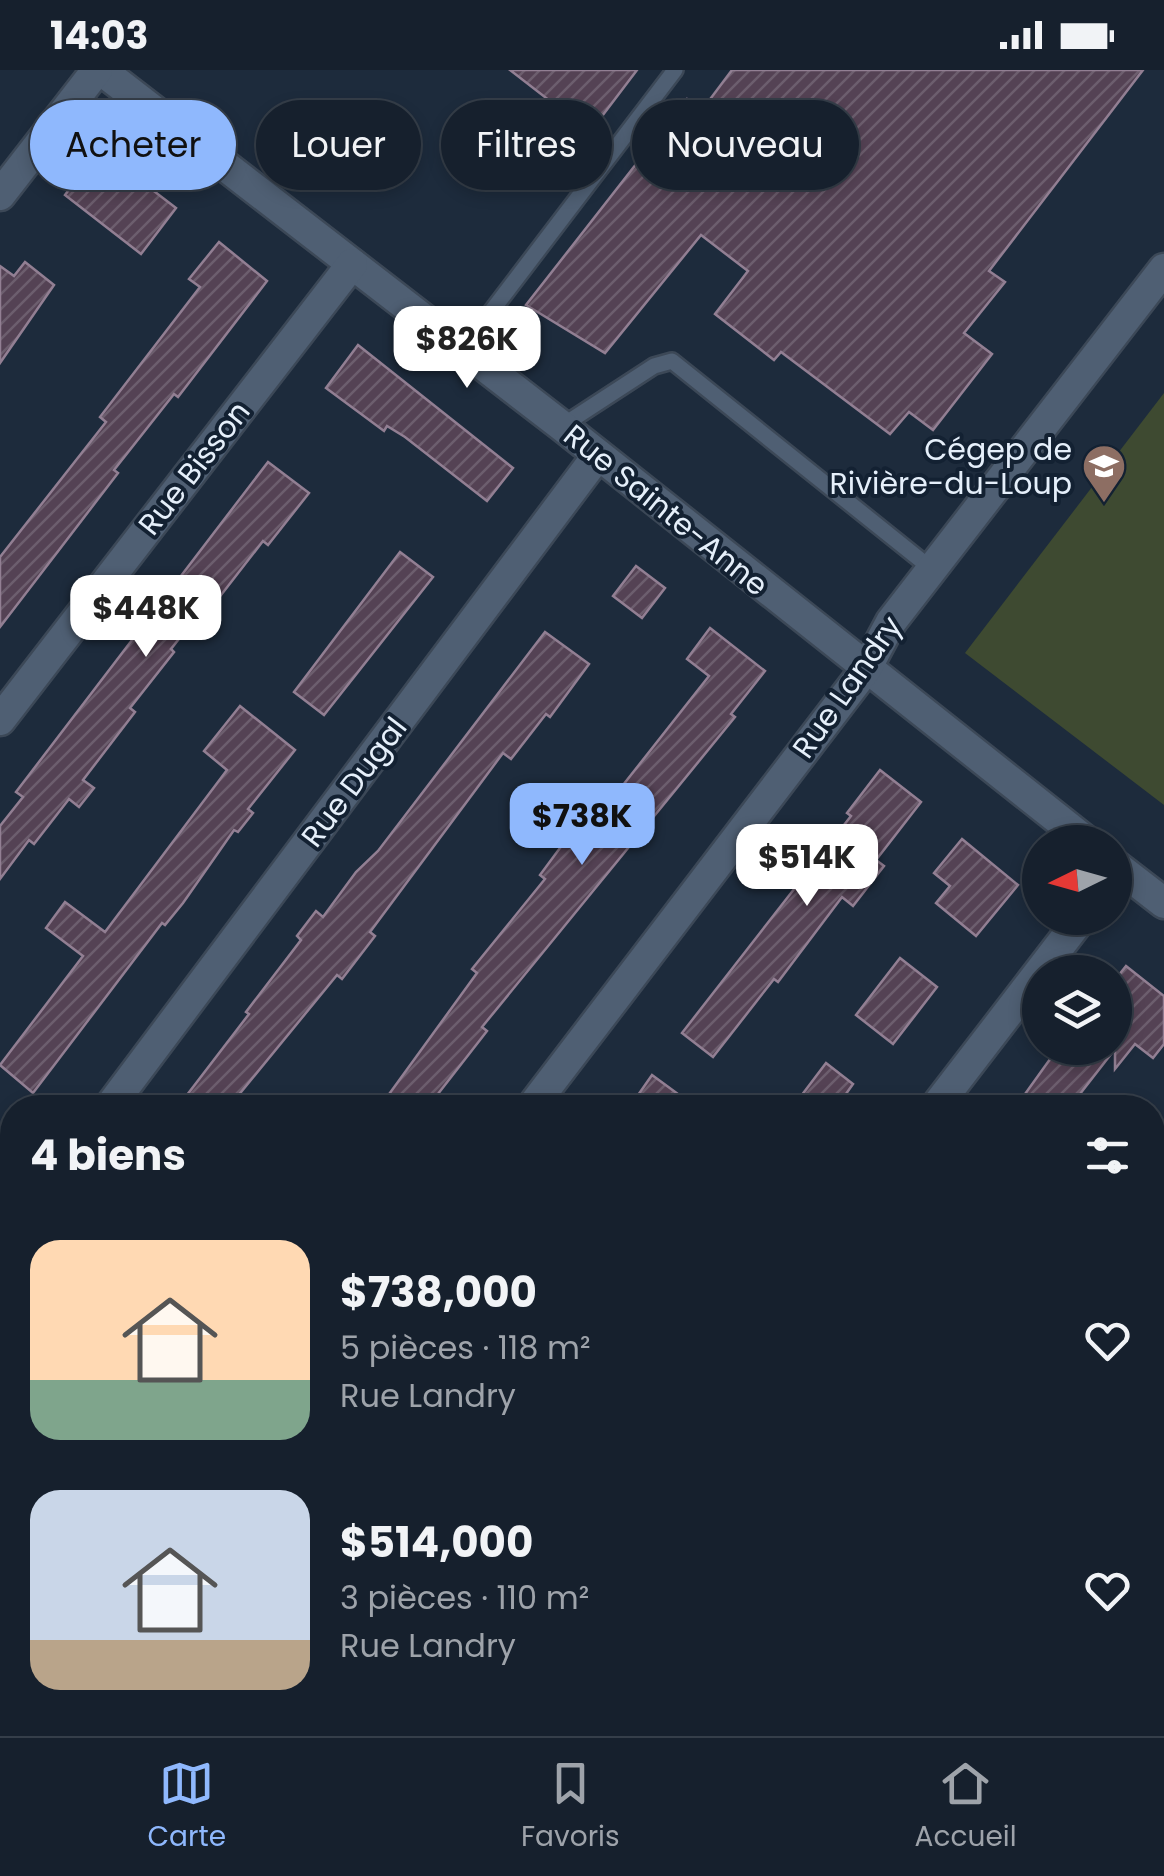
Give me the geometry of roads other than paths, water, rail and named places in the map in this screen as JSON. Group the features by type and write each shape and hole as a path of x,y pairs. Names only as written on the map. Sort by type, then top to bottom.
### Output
{"street":[{"path":"0,195 99,70"},
{"name":"Rue Sainte-Anne","path":"99,70 562,426 1065,825"},
{"name":"Rue Bisson","path":"0,720 352,264"},
{"name":"Rue Landry","path":"541,1095 866,669 891,622 1164,269"},
{"name":"Rue Dugal","path":"119,1095 598,455"},
{"path":"1132,880 1164,903"},
{"path":"944,1095 1068,935"}],"lane":[{"path":"462,350 675,70"},
{"path":"562,426 654,366 672,361 933,570"}],"place":[{"name":"Cégep de Rivière-du-Loup","path":"1104,504"}]}
